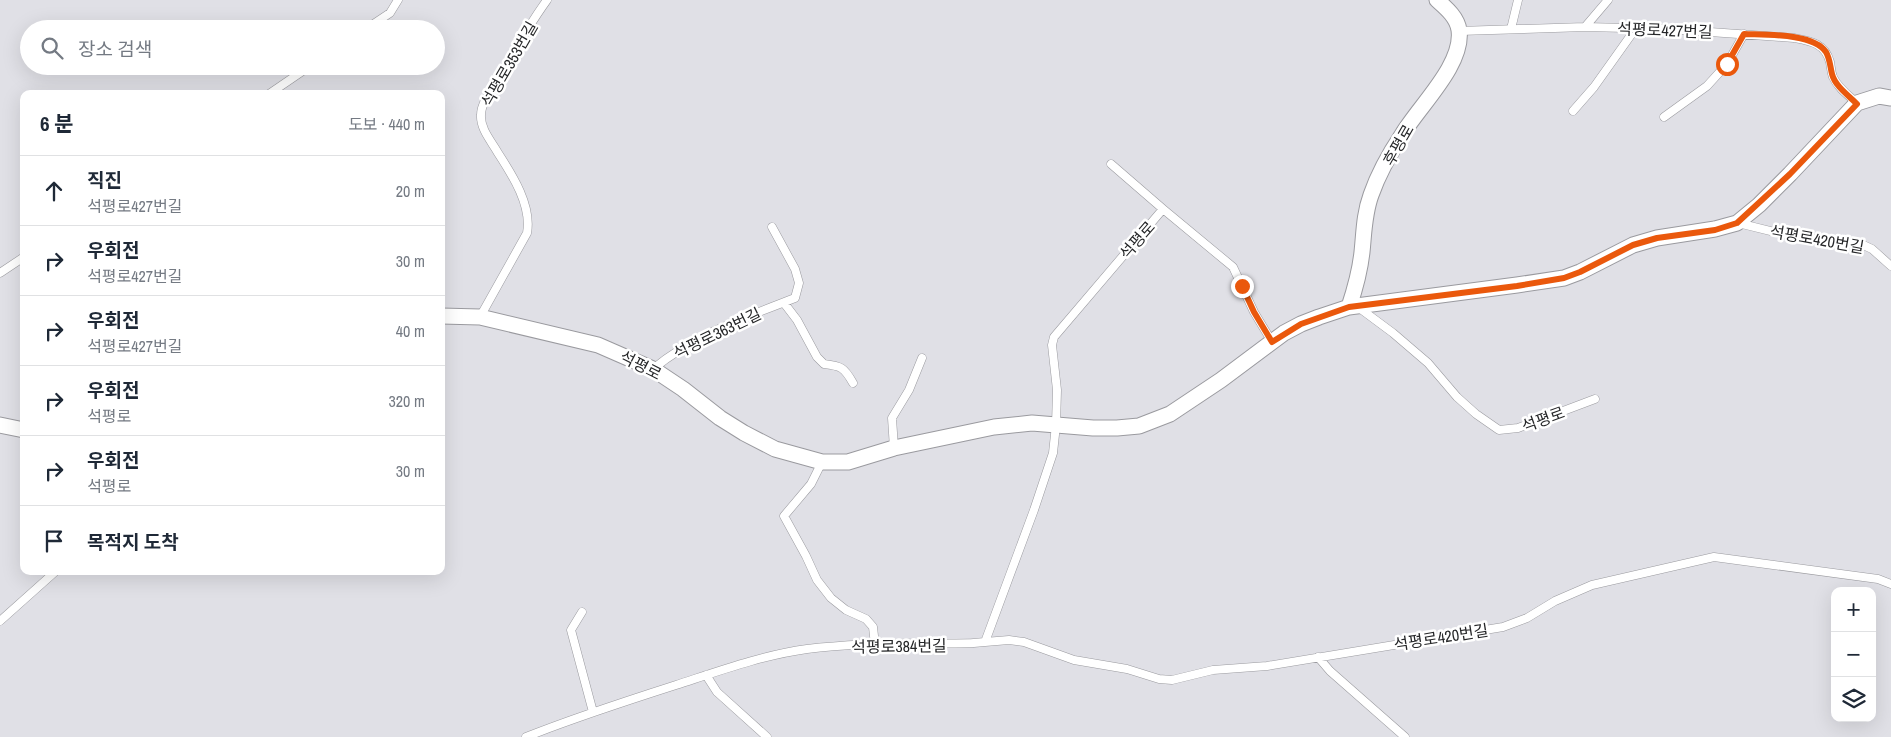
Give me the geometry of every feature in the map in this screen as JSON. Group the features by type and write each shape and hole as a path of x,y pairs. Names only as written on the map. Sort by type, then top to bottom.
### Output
{"street":[{"path":"1437,0 1449,11 1456,21 1459,31"},
{"name":"후평로","path":"1353,306 1362,253 1364,224 1371,196 1402,134 1435,92 1447,72 1457,49 1459,31"},
{"name":"석평로","path":"445,316 480,317 598,346 653,369 683,389 720,418 744,433 775,449 822,462 848,462 894,448 994,427 1032,423 1117,428 1139,426 1170,414 1214,385 1272,342 1301,324 1353,306 1517,286 1564,278 1633,245 1657,238 1715,230 1737,223 1790,174 1857,104 1878,96 1891,97"},
{"path":"0,425 20,429"}],"lane":[{"path":"380,20 390,13 398,0"},
{"name":"석평로353번길","path":"480,317 524,240 529,221 515,182 486,134 480,115 489,94 547,0"},
{"path":"1511,29 1518,0"},
{"name":"석평로427번길","path":"1585,27 1608,0"},
{"name":"석평로427번길","path":"1459,31 1585,27 1636,28 1744,34 1812,41 1821,46 1829,58 1832,76 1839,87 1857,104"},
{"path":"1573,111 1594,87 1636,28"},
{"name":"석평로427번길","path":"1664,117 1707,86 1727,64 1744,34"},
{"path":"275,90 297,75"},
{"path":"1110,164 1163,209"},
{"name":"석평로","path":"1056,424 1057,390 1052,345 1054,337 1163,209 1233,267 1254,312 1272,342"},
{"name":"석평로420번길","path":"1737,223 1788,235 1859,243 1872,249 1891,266"},
{"name":"석평로363번길","path":"653,369 666,358 724,326 795,298 799,283 795,269 772,227"},
{"path":"0,273 20,260"},
{"path":"784,302 797,320 817,357 824,364 846,370 853,383"},
{"name":"석평로","path":"1353,306 1393,333 1428,363 1457,397 1476,414 1499,430 1518,428 1595,399"},
{"path":"894,448 892,418 909,390 922,358"},
{"path":"985,642 1053,453 1056,424"},
{"path":"822,462 811,484 784,516 803,549 817,580 831,598 846,610 866,619 874,627 875,645"},
{"name":"석평로420번길","path":"985,642 1009,640 1024,642 1074,660 1127,669 1159,679 1172,680 1212,670 1267,666 1503,626 1527,618 1555,601 1592,585 1714,557 1878,579 1891,584"},
{"path":"0,620 51,575"},
{"path":"582,612 572,630 593,712"},
{"name":"석평로384번길","path":"526,737 593,712 706,675 779,654 808,649 875,645 936,643 964,645 985,642"},
{"path":"1318,657 1330,671 1405,737"},
{"path":"706,675 717,692 767,737"}],"route":[{"path":"1242,286 1254,312 1272,342 1301,324 1319,316 1349,307 1517,286 1564,278 1633,245 1688,232 1715,230 1737,223 1790,174 1840,119 1857,104 1839,87 1832,76 1827,53 1821,46 1812,41 1744,34 1727,64"}]}
